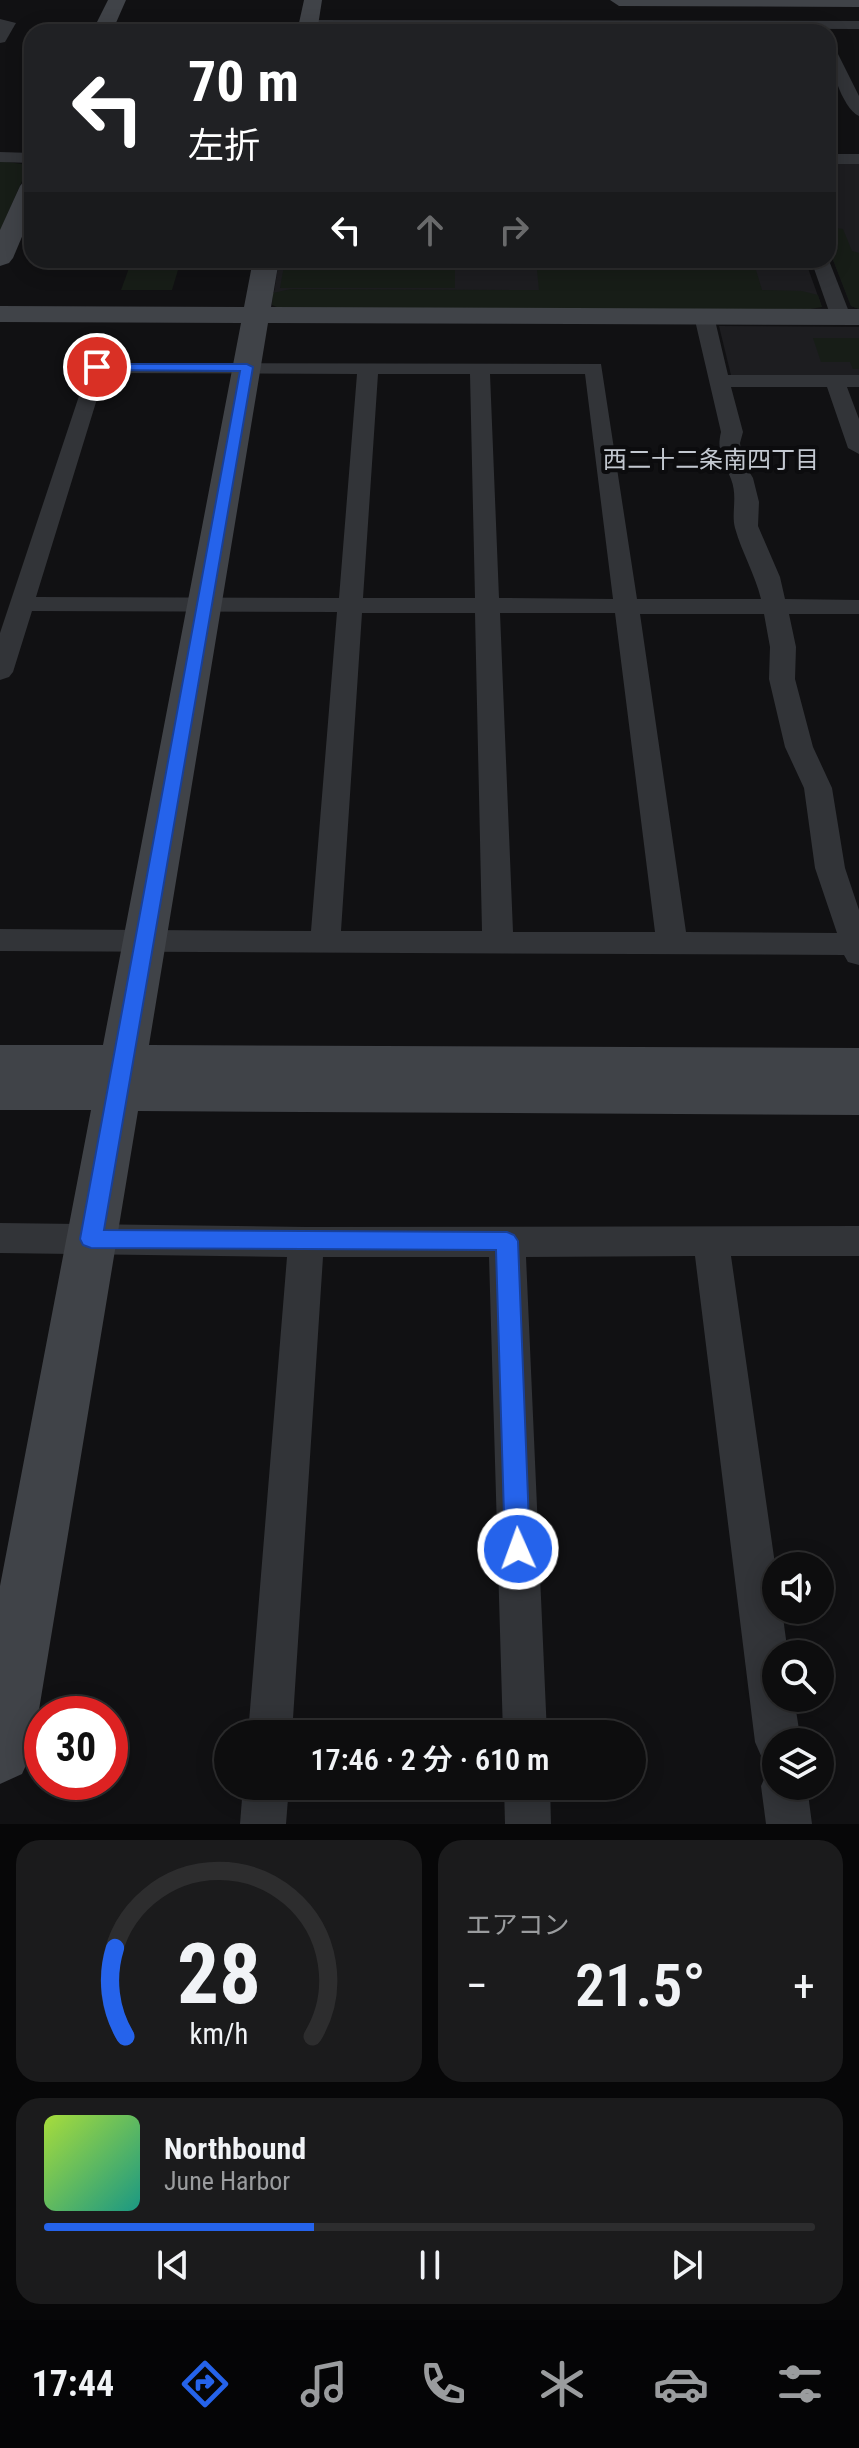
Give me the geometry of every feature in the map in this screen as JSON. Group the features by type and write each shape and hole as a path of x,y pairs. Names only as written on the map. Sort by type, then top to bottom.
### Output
{"street":[{"path":"106,24 117,0"},
{"path":"309,24 313,0"},
{"path":"619,0 859,1"},
{"path":"727,0 735,24"},
{"path":"0,23 9,23 0,39"},
{"path":"836,27 859,25"},
{"path":"836,64 859,111"},
{"path":"0,157 24,158"},
{"path":"836,159 859,159"},
{"path":"0,258 24,204"},
{"path":"0,1752 265,268"},
{"path":"0,314 850,317 824,268"},
{"path":"0,940 858,948 830,868 818,788 799,747 782,679 783,647 775,607 768,577 746,526 748,502 742,478 731,460 729,443 732,432 704,316"},
{"path":"0,672 97,367 594,368 672,944"},
{"path":"325,942 368,368"},
{"path":"480,368 498,943"},
{"path":"719,381 859,381"},
{"path":"835,381 859,448"},
{"path":"21,604 859,607"},
{"path":"0,1062 120,1077 859,1097"},
{"path":"0,1092 120,1077 859,1065"},
{"path":"0,1238 306,1242 859,1241"},
{"path":"507,1241 524,1720"},
{"path":"271,1720 306,1242"},
{"path":"711,1242 776,1728"},
{"path":"263,1824 265,1800"},
{"path":"527,1800 528,1824"},
{"path":"786,1800 789,1824"}],"shaded area":[{"path":"0,161 24,164 24,176 0,231"},
{"path":"836,163 859,163 859,309 851,306 836,268"},
{"path":"836,228 843,229 852,251 859,253 859,309 851,306 836,268"},
{"path":"129,268 179,268 172,290 121,290"},
{"path":"278,268 808,268 822,307 272,305"},
{"path":"284,268 455,268 455,288 280,288"},
{"path":"537,268 755,268 762,290 802,291 818,295 822,307 800,311 286,311 272,305 273,293 291,289 539,290"},
{"path":"719,326 859,327 859,376 731,375"},
{"path":"813,338 859,338 859,369 853,369 850,362 821,362"}],"district":[{"name":"西二十二条南四丁目","path":"711,460"}],"route":[{"path":"97,367 247,367 91,1239 507,1241 518,1549"}]}
